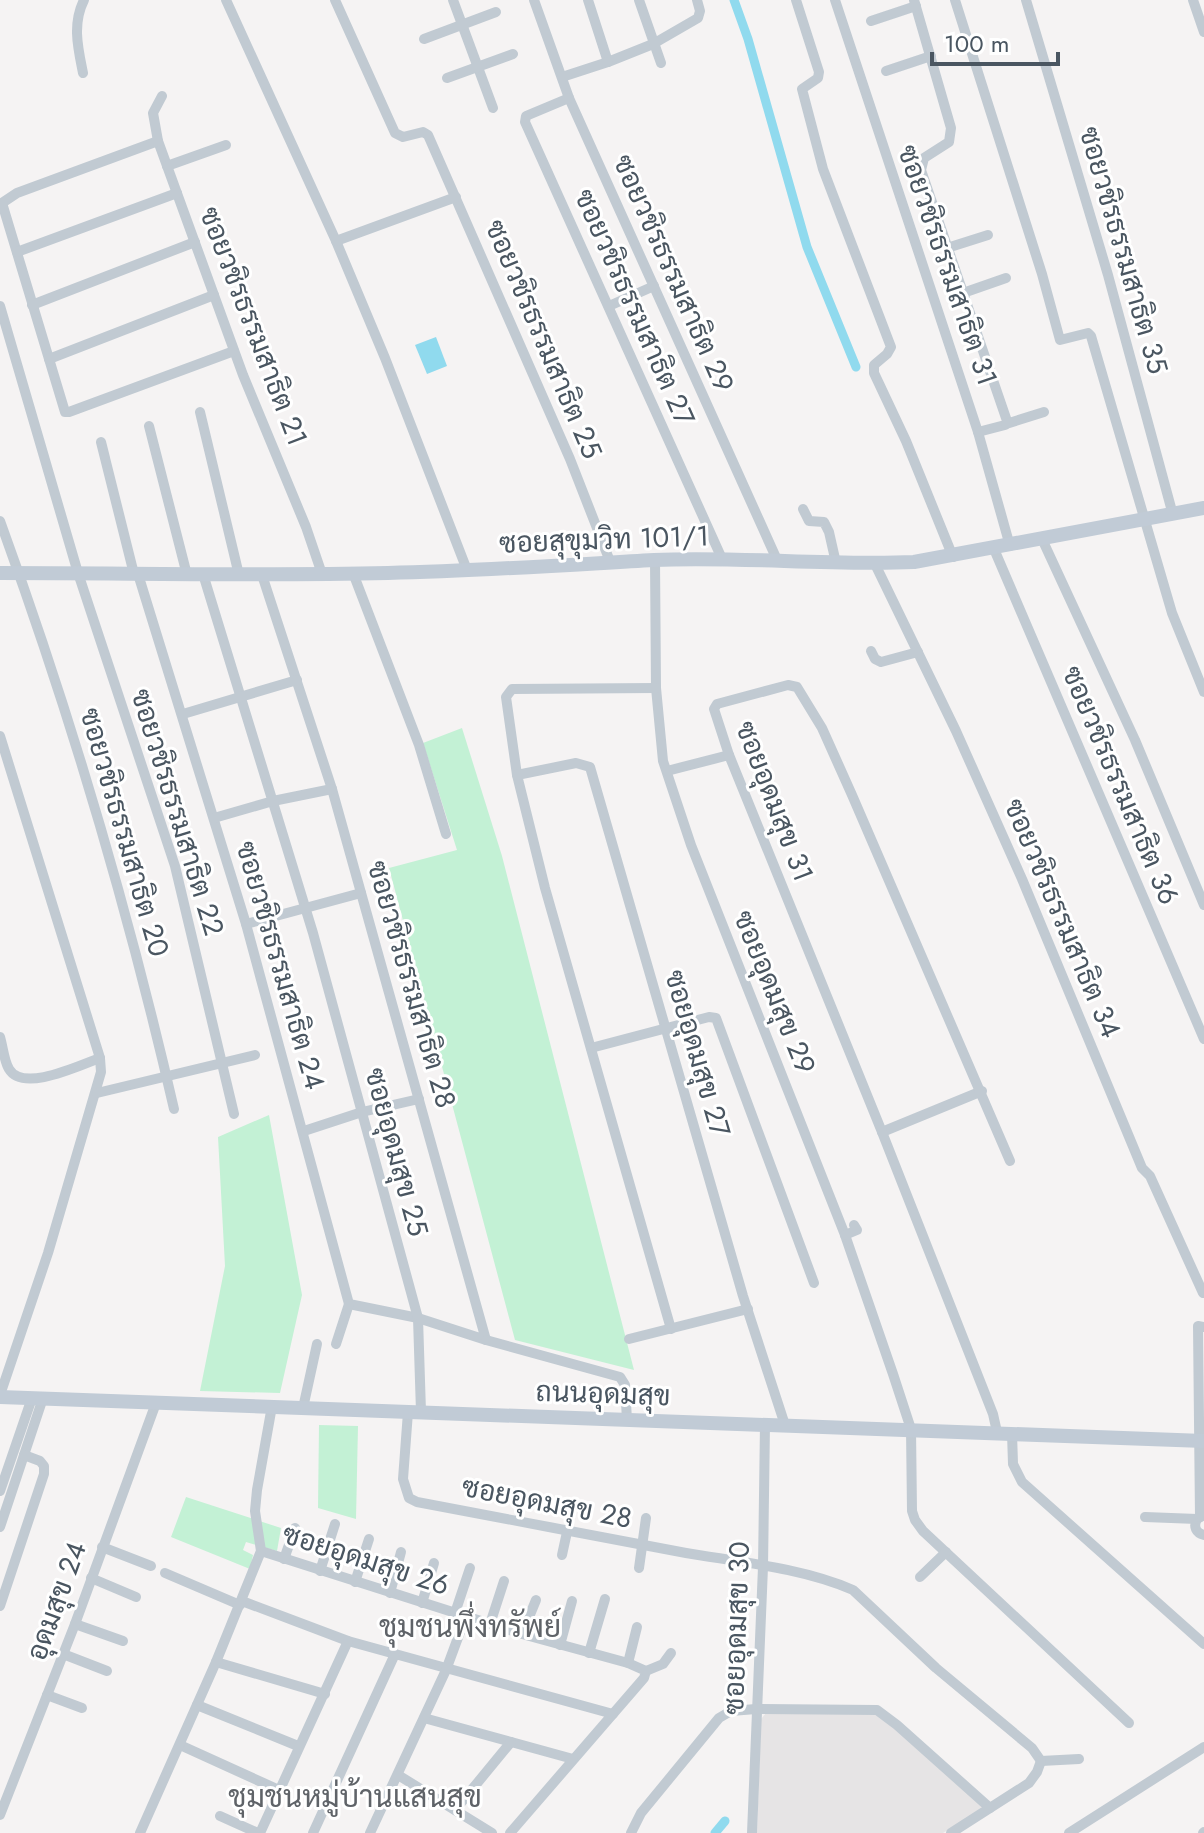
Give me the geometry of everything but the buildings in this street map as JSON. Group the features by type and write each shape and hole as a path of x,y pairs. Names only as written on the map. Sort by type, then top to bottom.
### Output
{"street":[{"path":"83,73 77,31 84,0"},
{"path":"226,0 336,241 467,570"},
{"name":"ซอยวชิรธรรมสาธิต 25","path":"335,0 395,133 403,137 423,132 428,135 570,459 611,564"},
{"path":"453,0 493,108"},
{"name":"ซอยวชิรธรรมสาธิต 29","path":"534,0 569,98 778,562"},
{"path":"588,0 608,62"},
{"path":"639,0 661,63"},
{"path":"562,77 653,44 698,18 697,0"},
{"path":"796,0 819,72 818,78 802,89 808,118 833,196 891,347 874,365 874,373 906,441 953,557"},
{"name":"ซอยวชิรธรรมสาธิต 31","path":"835,0 978,432 1010,546"},
{"path":"955,0 1042,274 1060,341 1088,333 1091,336 1172,613 1204,692"},
{"name":"ซอยวชิรธรรมสาธิต 35","path":"1026,0 1108,275 1173,515"},
{"path":"1193,0 1204,32"},
{"path":"871,21 915,3 946,104 951,137 949,142 924,158 920,166 1006,424"},
{"path":"424,39 496,12"},
{"path":"447,78 513,54"},
{"path":"886,71 931,56"},
{"name":"ซอยวชิรธรรมสาธิต 21","path":"162,96 153,113 158,141 234,351 322,574"},
{"name":"ซอยวชิรธรรมสาธิต 27","path":"569,98 526,116 525,122 723,561"},
{"path":"158,141 3,199 3,208 65,412 234,351"},
{"path":"167,166 226,145"},
{"path":"17,252 177,193"},
{"path":"336,241 456,197"},
{"path":"947,248 988,235"},
{"path":"32,305 195,242"},
{"path":"963,293 1006,278"},
{"path":"609,306 654,286"},
{"path":"49,359 214,295"},
{"name":"ซอยวชิรธรรมสาธิต 22","path":"0,306 78,573 175,866 234,1114"},
{"path":"200,412 239,575"},
{"path":"978,432 1044,412"},
{"name":"ซอยอุดมสุข 25","path":"149,426 195,575 240,697 305,907 418,1318 414,1412"},
{"name":"ซอยวชิรธรรมสาธิต 24","path":"101,442 136,574 183,714 246,924 349,1304"},
{"name":"ซอยสุขุมวิท 101/1","path":"0,573 322,574 655,560 875,564 953,557 1204,508"},
{"path":"803,509 809,521 824,522 836,563"},
{"name":"ซอยวชิรธรรมสาธิต 20","path":"0,521 113,863 174,1109"},
{"path":"1042,539 1135,740 1204,905"},
{"name":"ซอยวชิรธรรมสาธิต 36","path":"994,549 1204,1039"},
{"name":"ซอยอุดมสุข 29","path":"655,560 656,688 661,752 691,845 845,1235 911,1429 912,1511 915,1520 1129,1723"},
{"name":"ซอยวชิรธรรมสาธิต 34","path":"875,564 1022,879 1142,1168 1150,1176 1203,1293"},
{"path":"353,573 419,745 446,834"},
{"name":"ซอยวชิรธรรมสาธิต 28","path":"262,575 332,789 486,1340"},
{"path":"871,651 875,659 881,662 918,652"},
{"path":"183,714 297,680"},
{"name":"ซอยอุดมสุข 31","path":"1010,1161 822,728 797,687 788,685 717,704 714,709 729,755 1022,1482 1179,1625 1204,1644"},
{"path":"656,688 512,689 506,697 517,775 671,1329"},
{"path":"0,736 100,1058 101,1072 48,1253 0,1396"},
{"path":"667,771 729,755"},
{"name":"ซอยอุดมสุข 27","path":"517,775 576,763 590,767 748,1309 785,1425"},
{"path":"214,818 273,801 332,789"},
{"path":"246,924 361,893"},
{"path":"591,1048 709,1017 716,1018 814,1283"},
{"path":"0,1037 9,1070 20,1078 35,1080 100,1058"},
{"path":"97,1093 255,1055"},
{"path":"882,1132 982,1091"},
{"path":"304,1131 362,1112 419,1099"},
{"path":"845,1235 857,1230 854,1225"},
{"path":"336,1344 349,1304 418,1318 620,1377 625,1385 627,1420"},
{"path":"629,1339 748,1309"},
{"path":"1204,1327 1198,1326 1202,1516 1196,1529 1204,1535"},
{"path":"303,1408 317,1344"},
{"name":"ถนนอุดมสุข","path":"0,1396 1201,1440"},
{"path":"0,1527 37,1398"},
{"name":"อุดมสุข 24","path":"0,1815 75,1624 156,1403"},
{"name":"ซอยอุดมสุข 26","path":"140,1833 216,1662 261,1551 255,1511 272,1406"},
{"name":"ซอยอุดมสุข 28","path":"414,1412 403,1479 409,1498 567,1532 835,1582 853,1590 936,1668 1032,1748 1041,1761"},
{"name":"ซอยอุดมสุข 30","path":"752,1833 763,1567 765,1424"},
{"path":"0,1491 22,1451"},
{"path":"0,1606 44,1474 40,1461 22,1451"},
{"path":"1145,1517 1202,1516"},
{"path":"639,1568 646,1518"},
{"path":"320,1571 335,1524"},
{"path":"284,1559 295,1528"},
{"path":"562,1555 567,1532"},
{"path":"355,1582 369,1539"},
{"path":"102,1547 151,1566"},
{"name":"ซอยอุดมสุข 26","path":"261,1551 643,1670"},
{"path":"390,1593 401,1552"},
{"path":"920,1577 946,1552"},
{"path":"422,1603 434,1563"},
{"path":"370,1833 446,1670 470,1568"},
{"path":"165,1573 348,1641 613,1714"},
{"path":"91,1578 136,1597"},
{"path":"490,1624 504,1581"},
{"path":"589,1653 605,1599"},
{"path":"522,1634 536,1600"},
{"path":"560,1645 572,1601"},
{"path":"75,1624 123,1641"},
{"path":"628,1663 637,1627"},
{"path":"220,1816 259,1833 348,1641"},
{"path":"510,1833 644,1678 643,1670 663,1664 671,1653"},
{"path":"63,1654 107,1671"},
{"path":"313,1833 395,1654"},
{"path":"216,1662 325,1694"},
{"path":"47,1695 82,1708"},
{"path":"197,1705 298,1746"},
{"path":"631,1833 641,1813 719,1718 731,1711 756,1709 877,1710 990,1808"},
{"path":"424,1718 573,1759"},
{"path":"455,1810 511,1742"},
{"path":"180,1745 279,1790"},
{"path":"1069,1833 1204,1747"},
{"path":"951,1833 1029,1783 1041,1761 1079,1759"},
{"path":"398,1775 492,1833"}],"shaded area":[{"path":"766,1713 877,1713 982,1806 943,1833 757,1833 761,1719"}],"green space":[{"path":"462,728 502,856 634,1370 515,1340 389,868 457,850 423,743"},
{"path":"269,1115 302,1295 280,1393 200,1391 225,1266 218,1137"},
{"path":"319,1425 358,1426 356,1519 318,1508"},
{"path":"186,1497 281,1528 277,1551 246,1542 243,1550 253,1555 250,1569 171,1537"}],"water":[{"path":"436,337 447,366 427,374 415,345"}],"waterway":[{"path":"734,0 807,247 856,367"},
{"path":"715,1833 725,1821"}],"district":[{"name":"ชุมชนพึ่งทรัพย์","path":"470,1627"},
{"name":"ชุมชนหมู่บ้านแสนสุข","path":"355,1797"}]}
